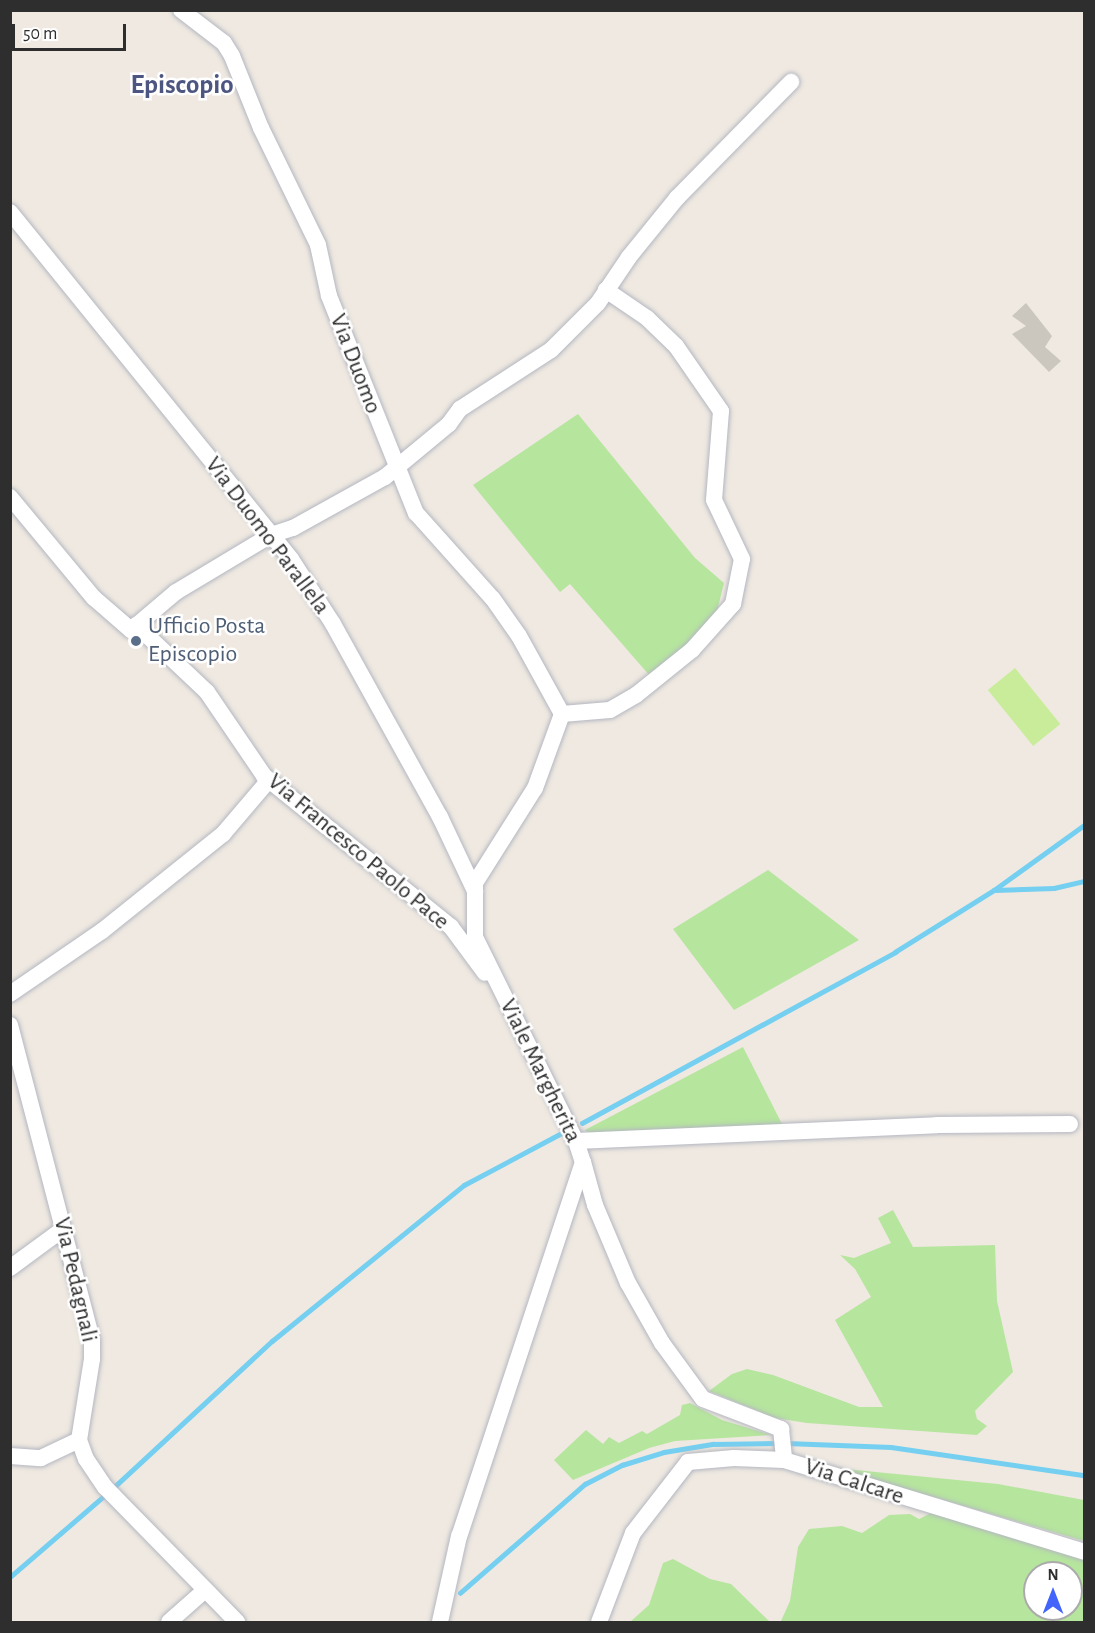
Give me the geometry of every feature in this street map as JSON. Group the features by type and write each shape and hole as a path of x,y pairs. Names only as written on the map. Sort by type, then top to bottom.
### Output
{"street":[{"name":"Via Duomo","path":"181,10 224,43 232,56 261,128 318,245 329,296 396,469 416,513 493,599 561,709"},
{"path":"133,628 176,592 271,535 321,513 396,469 449,424 460,409 551,350 598,303 677,198 791,82"},
{"name":"Via Duomo Parallela","path":"10,212 271,535 333,624 440,817 476,891"},
{"path":"561,709 610,710 636,695 692,650 733,604 742,559 714,500 721,411 676,346 647,318 606,290"},
{"name":"Via Francesco Paolo Pace","path":"10,497 94,598 133,628 207,693 269,780 451,927 505,1001"},
{"name":"Viale Margherita","path":"440,1623 463,1525 583,1162 576,1141 475,937 476,884 505,833 535,788 561,709"},
{"path":"10,994 102,931 223,834 269,780"},
{"name":"Via Pedagnali","path":"10,1025 92,1340 92,1359 79,1440"},
{"path":"576,1141 937,1125 1070,1124"},
{"name":"Via Calcare","path":"583,1162 595,1205 628,1283 690,1384 703,1399 781,1429 784,1449 1084,1552"},
{"path":"10,1268 63,1229"},
{"path":"10,1456 41,1458 79,1440 105,1487 237,1623"},
{"path":"599,1623 633,1533 688,1462 734,1458 784,1449"},
{"path":"169,1623 205,1590"}],"green space":[{"path":"578,414 695,558 724,583 716,615 703,632 650,676 570,584 560,592 473,485"},
{"path":"1015,668 1060,724 1033,746 988,690"},
{"path":"768,870 859,940 734,1010 673,929"},
{"path":"743,1047 784,1128 591,1135 585,1130"},
{"path":"893,1210 913,1247 995,1245 997,1301 1013,1372 975,1411 977,1419 987,1426 977,1435 807,1423 775,1418 709,1391 732,1374 747,1369 773,1375 859,1407 883,1407 835,1320 871,1297 855,1269 840,1255 854,1258 891,1243 878,1218"},
{"path":"690,1403 722,1420 771,1435 675,1441 649,1448 573,1480 554,1460 586,1430 603,1444 609,1437 619,1443 642,1431 647,1434 680,1415 682,1405"},
{"path":"835,1468 998,1484 1084,1500 1084,1541"},
{"path":"933,1512 1084,1559 1084,1622 770,1622 781,1621 790,1601 798,1547 809,1529 842,1526 862,1533 889,1515 910,1514 919,1519"},
{"path":"673,1559 710,1579 731,1584 770,1622 630,1622 649,1605 663,1563"}],"building":[{"path":"1026,303 1052,336 1045,347 1061,361 1049,372 1012,334 1026,326 1012,316"}],"waterway":[{"path":"994,890 1084,825"},
{"path":"582,1123 895,952 994,890 1054,888 1084,881"},
{"path":"112,1489 272,1341 464,1185 560,1134"},
{"path":"460,1593 585,1484 622,1465 664,1452 713,1444 778,1443"},
{"path":"786,1443 891,1447 1084,1475"},
{"path":"10,1577 106,1494"}],"place":[{"name":"Ufficio Posta Episcopio","path":"136,641"}],"district":[{"name":"Episcopio","path":"182,85"}]}
